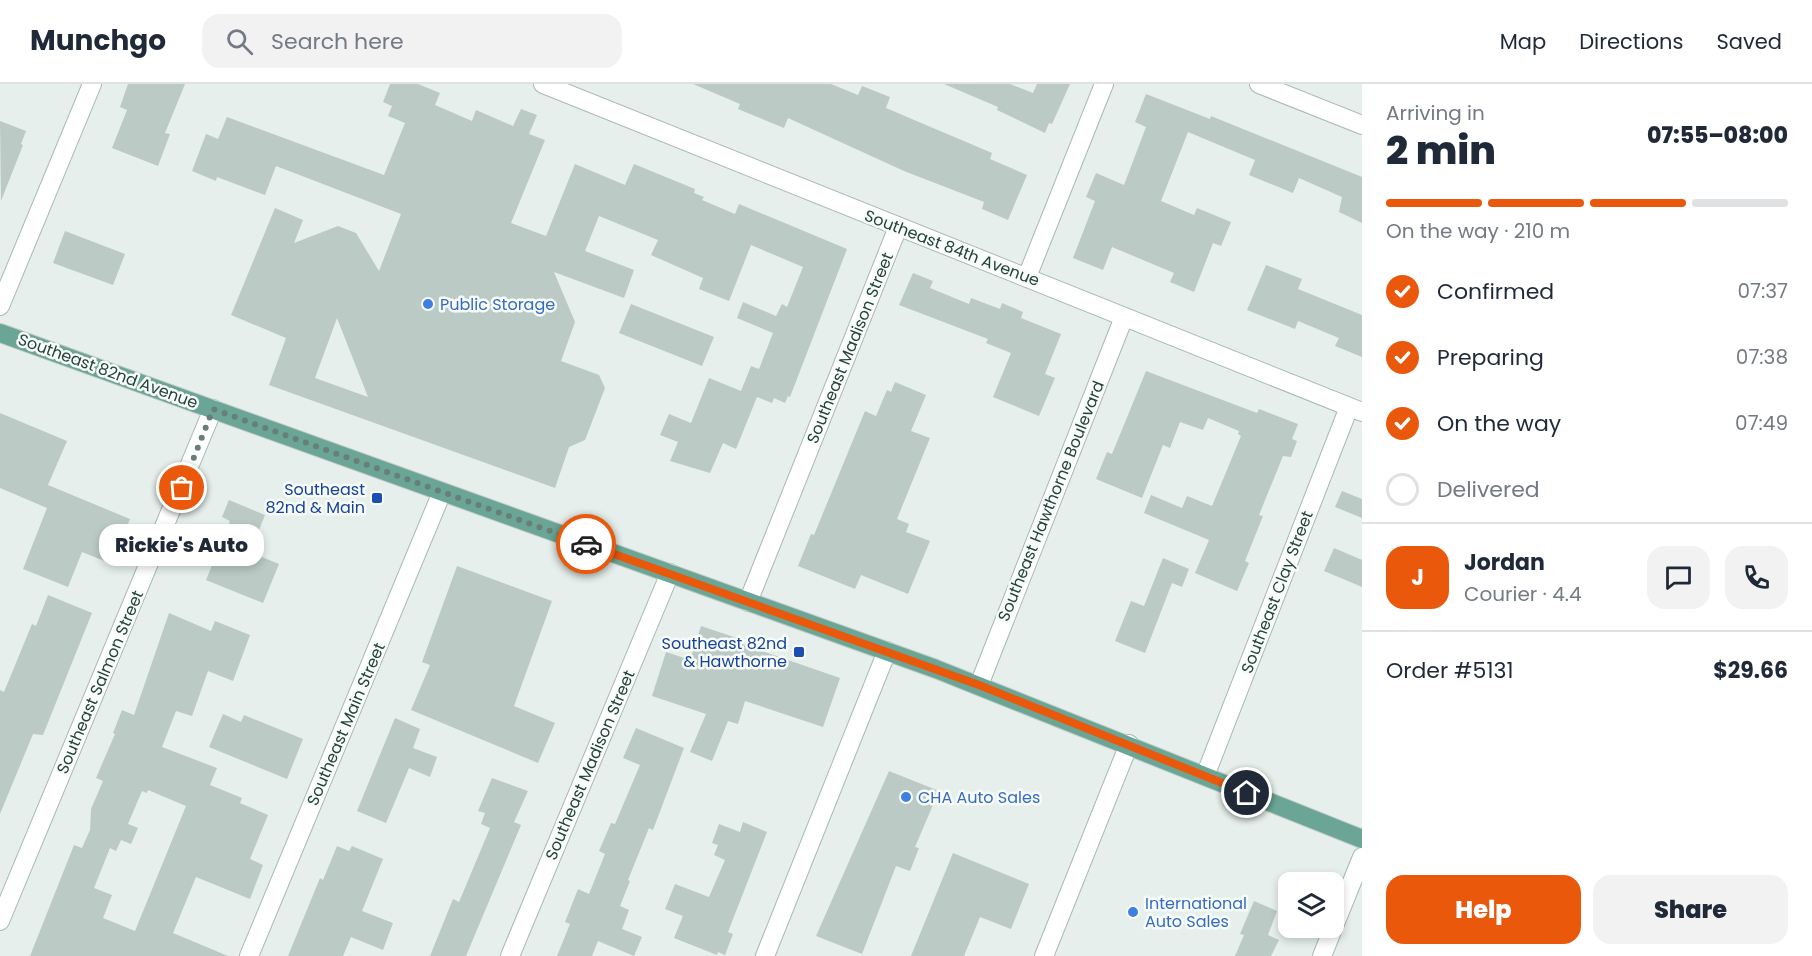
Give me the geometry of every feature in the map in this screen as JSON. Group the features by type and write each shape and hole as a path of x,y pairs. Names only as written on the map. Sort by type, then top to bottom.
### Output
{"main road":[{"name":"Southeast 82nd Avenue","path":"0,333 979,685 1362,838"}],"street":[{"path":"0,306 92,84"},
{"path":"1027,277 1104,84"},
{"path":"1259,84 1362,125"},
{"name":"Southeast 84th Avenue","path":"552,86 1356,410"},
{"name":"Southeast Madison Street","path":"748,602 898,227"},
{"name":"Southeast Hawthorne Boulevard","path":"979,685 1124,316"},
{"name":"Southeast Salmon Street","path":"0,921 213,409"},
{"name":"Southeast Clay Street","path":"1205,776 1356,410"},
{"name":"Southeast Main Street","path":"249,956 442,492"},
{"name":"Southeast Madison Street","path":"510,956 670,573"},
{"path":"765,956 887,651"},
{"path":"1044,956 1129,744"},
{"path":"1322,956 1362,857"}],"building":[{"path":"128,84 185,84 165,133 170,134 158,166 112,148 127,110 120,107"},
{"name":"Public Storage","path":"390,84 418,84 440,93 435,105 472,121 476,110 513,126 521,109 537,115 529,134 545,140 511,223 546,236 575,164 625,185 634,164 695,189 694,193 704,197 702,200 735,214 739,204 847,249 790,397 788,396 785,403 774,398 772,403 757,397 736,449 723,443 710,473 670,461 678,442 660,435 669,414 691,423 709,378 741,391 751,366 759,369 773,333 737,318 743,302 776,316 782,304 787,307 803,267 751,245 729,301 699,289 703,278 651,255 658,240 599,216 585,251 634,270 624,298 554,272 575,322 561,361 599,375 605,388 585,440 569,447 555,488 269,385 286,338 231,315 275,208 303,220 294,243 338,226 356,233 379,271 401,214 276,166 265,195 217,177 216,181 192,171 206,134 218,139 227,117 384,175 405,123 388,116 392,106 383,102","holes":["337,318 368,397 315,378"]},
{"path":"693,84 831,84 858,95 862,86 890,97 886,108 992,153 990,159 1027,175 1008,220 982,209 984,202 904,171 788,118 784,128 738,109 740,104"},
{"path":"944,84 1010,84 1033,93 1037,84 1070,84 1052,124 1049,123 1045,133 997,110 998,107"},
{"path":"1146,94 1210,119 1211,116 1362,177 1362,223 1339,212 1342,197 1299,178 1293,193 1249,175 1255,160 1188,132 1161,201 1194,215 1197,208 1231,222 1221,246 1213,243 1194,292 1170,282 1174,273 1112,247 1103,270 1073,258 1095,201 1086,197 1096,173 1124,185 1146,127 1135,122"},
{"path":"0,121 26,131 21,144 23,145 1,201"},
{"path":"65,231 125,254 113,285 53,263"},
{"path":"1266,265 1302,279 1298,289 1362,315 1362,357 1335,346 1339,338 1298,321 1295,329 1247,310"},
{"path":"913,273 933,281 930,288 969,304 971,298 1000,309 1002,303 1023,312 1021,318 1061,334 1045,374 1055,378 1039,416 993,397 1011,353 986,343 988,339 899,305"},
{"path":"631,304 714,337 702,366 619,333"},
{"path":"1146,371 1257,413 1259,409 1298,424 1292,439 1297,441 1291,457 1283,456 1259,515 1263,516 1245,561 1249,563 1237,591 1195,573 1209,540 1144,513 1151,495 1182,508 1187,496 1212,506 1241,436 1238,434 1239,431 1208,418 1203,430 1180,422 1170,448 1163,445 1142,498 1096,479 1107,452 1112,454"},
{"path":"895,382 926,395 911,431 930,438 897,519 909,524 906,532 930,541 908,594 861,575 855,589 798,566 811,534 814,535 865,411 876,416 887,390 891,392"},
{"path":"0,413 67,441 48,485 130,519 112,564 82,552 68,587 23,569 47,508 0,488"},
{"path":"1342,491 1362,499 1362,518 1335,507"},
{"path":"229,500 265,515 250,552 279,564 263,603 206,580 230,521 222,517"},
{"path":"1334,548 1362,560 1362,587 1324,571"},
{"path":"1163,558 1189,569 1182,587 1172,583 1145,653 1115,641 1131,601 1144,606"},
{"path":"457,566 552,601 514,706 555,723 538,763 411,710 430,665 422,662"},
{"path":"48,595 92,613 43,735 33,734 0,814 0,690 4,692 32,624 36,626"},
{"path":"169,613 211,631 215,621 250,635 233,681 208,671 192,716 176,711 162,747 217,768 210,785 242,798 240,803 268,815 250,859 263,865 250,899 196,877 173,933 228,956 30,956 74,845 82,848 90,830 91,809 103,781 96,778 115,734 113,733 122,710 134,715","holes":["148,790 186,806 135,931 103,918 112,895 94,888 110,848 116,851 121,840 131,844 138,828 128,824 142,791 147,793"]},
{"path":"701,626 740,639 739,643 840,678 823,727 745,701 738,724 728,721 712,761 690,752 706,714 652,696 666,652 690,660"},
{"path":"223,714 241,722 244,715 303,739 287,779 209,747"},
{"path":"395,718 420,729 413,748 437,757 430,777 409,768 386,823 357,811"},
{"path":"636,728 684,748 653,830 649,828 620,906 629,910 622,929 642,937 634,956 598,941 592,956 557,956 570,924 565,922 578,889 589,894 605,854 599,851 611,823 615,824 640,765 623,758"},
{"path":"889,771 939,791 915,847 919,848 910,871 896,866 862,954 816,936"},
{"path":"492,778 528,791 514,822 521,825 466,956 430,956 453,899 459,902 490,828 481,824 485,813 478,811"},
{"path":"743,822 767,832 728,932 733,934 725,955 718,952 717,955 674,938 683,916 665,909 675,884 709,897 725,860 714,855 718,845 712,843 719,824 740,832"},
{"path":"337,846 349,851 352,846 383,859 362,911 393,923 383,950 351,937 343,956 288,956 320,878 323,880"},
{"path":"953,853 1029,884 1011,929 980,917 964,956 911,956"},
{"path":"1254,901 1277,911 1268,935 1279,940 1271,956 1235,956 1244,935 1240,934"}],"way so far":[{"path":"182,488 213,409 586,544"}],"place":[{"name":"Public Storage","path":"428,304"},
{"name":"Rickie's Auto","path":"182,488"},
{"name":"Southeast 82nd & Main","path":"377,498"},
{"name":"Southeast 82nd & Hawthorne","path":"799,652"},
{"name":"CHA Auto Sales","path":"906,797"},
{"name":"International Auto Sales","path":"1133,912"}],"route":[{"path":"586,544 979,685 1247,793"}]}
